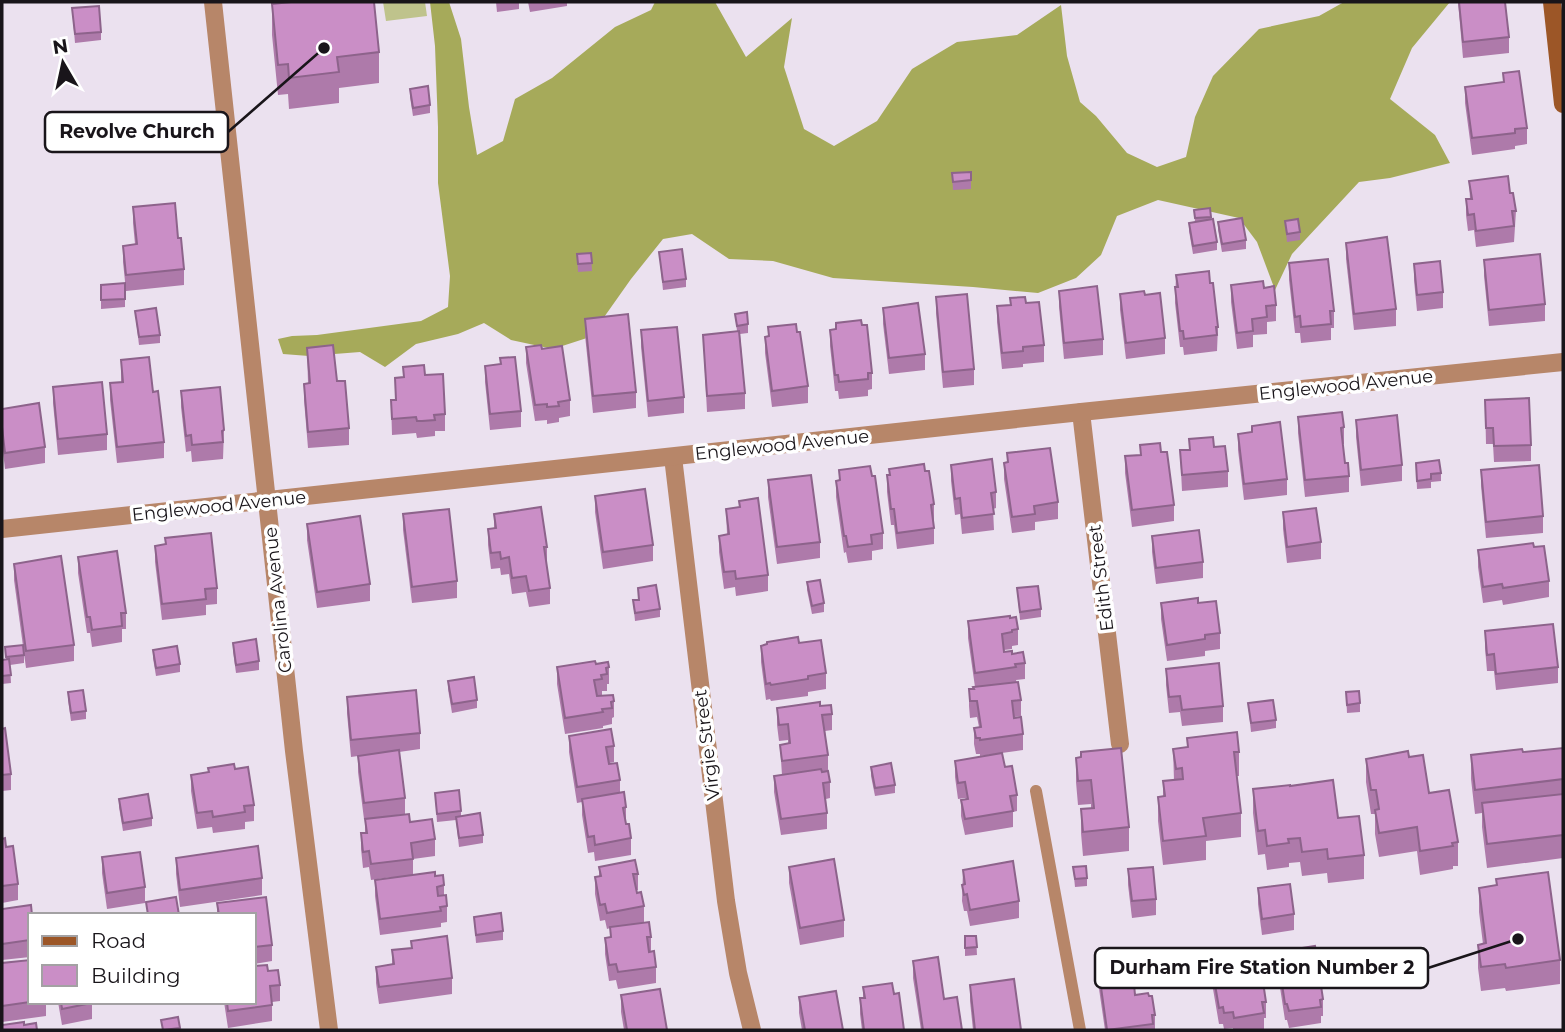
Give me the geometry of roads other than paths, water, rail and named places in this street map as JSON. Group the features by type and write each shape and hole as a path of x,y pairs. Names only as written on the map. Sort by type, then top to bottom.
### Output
{"street":[{"name":"Carolina Avenue","path":"213,2 294,751 329,1030"},
{"path":"1552,2 1563,104"},
{"name":"Englewood Avenue","path":"2,529 1563,362"},
{"name":"Edith Street","path":"1082,412 1120,744"},
{"name":"Virgie Street","path":"673,457 726,901 738,973 752,1030"}],"lane":[{"path":"1036,791 1080,1030"}],"place":[{"name":"Revolve Church","path":"324,48"},
{"name":"Durham Fire Station Number 2","path":"1518,939"}]}
